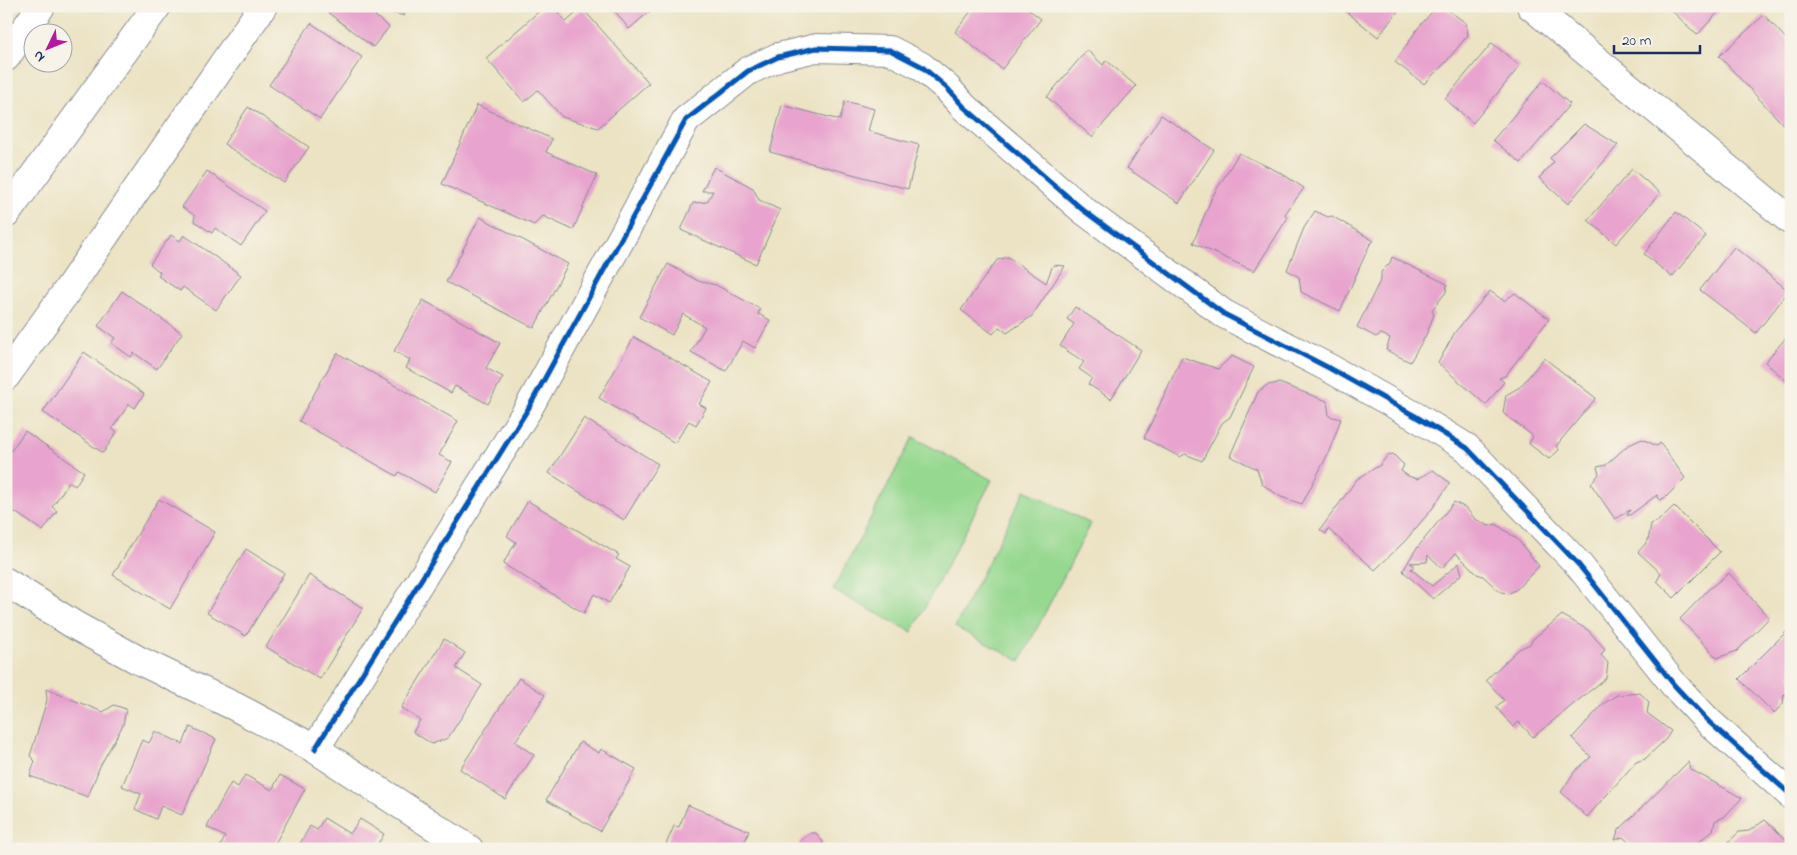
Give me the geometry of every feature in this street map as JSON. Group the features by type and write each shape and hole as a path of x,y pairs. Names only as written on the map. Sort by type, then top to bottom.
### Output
{"street":[{"path":"6,57 41,6"},
{"path":"6,214 157,6"},
{"path":"6,376 263,6"},
{"path":"1531,6 1791,221"},
{"path":"315,749 528,409 686,120 748,71 778,57 816,48 856,47 890,50 921,66 947,88 964,107 1082,210 1224,314 1415,416 1467,448 1578,564 1675,686 1709,722 1791,795"},
{"path":"6,582 76,626 138,660 315,749 469,849"}],"green space":[{"path":"913,437 992,480 912,632 833,590"},
{"path":"1025,490 1091,524 1020,661 955,627"}],"building":[{"path":"330,6 396,6 405,16 379,10 375,16 389,27 373,47 326,11"},
{"path":"545,6 553,6 566,22 582,8 649,83 598,128 562,117 538,90 524,102 486,58"},
{"path":"611,6 656,6 629,29"},
{"path":"975,6 1024,6 1041,19 1002,69 955,32"},
{"path":"1339,6 1402,6 1378,37"},
{"path":"1437,6 1442,6 1466,23 1468,35 1445,63 1424,84 1395,62 1418,28"},
{"path":"1667,6 1724,6 1697,35"},
{"path":"1764,15 1791,44 1791,133 1719,56"},
{"path":"311,23 362,57 320,119 269,85"},
{"path":"1492,43 1520,66 1473,123 1445,99"},
{"path":"1087,50 1103,65 1106,60 1136,86 1092,137 1047,97"},
{"path":"1543,81 1570,104 1521,163 1493,140"},
{"path":"845,101 874,109 868,131 919,145 908,189 770,152 782,105 840,120"},
{"path":"477,105 552,139 546,152 597,175 573,230 543,216 534,225 442,184"},
{"path":"248,107 309,147 284,183 224,144"},
{"path":"1161,115 1214,150 1179,203 1127,168"},
{"path":"1584,124 1618,145 1568,204 1539,178 1554,162 1550,158"},
{"path":"1239,153 1281,173 1304,188 1285,214 1287,219 1254,271 1193,243 1212,197"},
{"path":"714,167 753,188 759,200 780,210 756,264 681,230 693,203 707,202 713,191 702,191"},
{"path":"1632,169 1660,193 1616,244 1588,220"},
{"path":"207,171 265,211 241,246 215,228 212,233 194,221 195,216 182,207"},
{"path":"1315,211 1328,217 1332,216 1374,241 1370,244 1340,311 1301,292 1299,277 1287,270 1304,228"},
{"path":"1676,212 1706,236 1672,277 1644,254"},
{"path":"480,217 568,264 534,328 446,282"},
{"path":"171,235 180,241 184,235 241,275 216,310 183,287 180,291 158,276 160,272 150,264"},
{"path":"1734,247 1789,291 1756,333 1700,290"},
{"path":"1008,257 1046,283 1053,265 1065,266 1032,316 1007,333 999,327 993,334 961,310 997,260"},
{"path":"1392,257 1447,284 1446,292 1432,310 1434,315 1426,335 1410,362 1386,350 1390,338 1381,334 1376,337 1357,327 1381,279 1381,272 1390,263"},
{"path":"668,264 698,281 716,285 760,309 758,314 770,320 755,348 743,341 726,371 691,352 705,327 683,314 672,335 639,317"},
{"path":"122,291 182,333 157,369 134,353 131,357 111,343 115,338 98,326"},
{"path":"1490,291 1504,301 1515,293 1549,319 1505,376 1499,378 1504,382 1486,405 1438,363 1455,332"},
{"path":"423,300 500,343 486,368 503,377 488,404 455,386 451,393 406,368 410,360 394,351"},
{"path":"1075,307 1141,350 1111,399 1088,384 1092,378 1079,369 1084,362 1060,346 1074,324 1067,319"},
{"path":"1791,332 1791,385 1765,362"},
{"path":"634,337 712,382 699,404 706,408 696,425 689,421 675,443 599,398"},
{"path":"84,352 144,394 135,408 129,404 112,429 117,432 103,453 43,412"},
{"path":"337,353 458,421 439,455 452,462 435,492 399,472 397,476 299,421"},
{"path":"1232,356 1254,367 1230,417 1222,423 1202,461 1185,454 1180,457 1144,438 1182,357 1218,369"},
{"path":"1544,358 1596,398 1556,446 1559,450 1549,459 1529,444 1533,436 1503,413 1506,395 1520,387"},
{"path":"1279,383 1327,401 1329,416 1341,419 1328,454 1302,504 1281,497 1262,484 1257,469 1230,456 1258,392 1267,385"},
{"path":"584,418 658,464 624,520 549,473"},
{"path":"25,431 84,472 75,486 69,482 52,507 57,511 43,531 6,506 6,458"},
{"path":"1642,439 1657,446 1660,443 1685,478 1666,497 1660,500 1657,495 1630,515 1627,515 1630,510 1615,519 1591,484 1599,474 1597,467 1606,465 1627,446"},
{"path":"1393,454 1404,465 1401,471 1408,476 1417,479 1433,470 1450,483 1432,509 1405,541 1375,570 1328,529 1326,534 1320,530 1357,479 1380,465 1388,455"},
{"path":"159,499 215,532 170,609 113,575"},
{"path":"528,501 619,555 616,559 630,567 609,603 594,594 584,613 503,564 516,542 507,536"},
{"path":"1454,502 1466,508 1475,519 1489,526 1496,524 1517,539 1539,566 1517,589 1508,594 1499,591 1483,576 1477,574 1456,553 1442,568 1428,555 1427,562 1410,563 1415,566 1411,569 1432,586 1459,563 1462,574 1433,599 1403,571 1414,552"},
{"path":"1674,506 1720,552 1674,598 1657,581 1661,573 1638,552 1648,541 1651,524 1658,521"},
{"path":"246,549 284,573 246,636 207,613"},
{"path":"1729,573 1769,618 1737,651 1717,658 1680,619 1709,589"},
{"path":"309,575 363,608 320,679 266,647"},
{"path":"1562,615 1588,630 1605,649 1601,655 1608,663 1606,678 1533,737 1519,722 1513,727 1496,707 1504,700 1486,680 1519,649 1530,644 1533,639"},
{"path":"1791,627 1791,693 1788,696 1784,694 1783,704 1774,713 1739,679"},
{"path":"444,639 465,653 456,668 482,685 448,738 432,744 413,732 420,720 401,708"},
{"path":"519,678 545,695 515,742 534,755 505,799 460,769"},
{"path":"46,689 103,712 114,705 126,709 123,725 100,766 88,797 30,776 35,761 30,756 47,700"},
{"path":"1640,693 1649,702 1647,713 1671,731 1666,739 1645,759 1636,762 1587,817 1561,792 1575,771 1591,757 1572,738 1603,704 1617,695"},
{"path":"190,727 216,739 182,815 161,806 156,819 135,809 141,794 122,786 142,740 149,743 155,731 183,744"},
{"path":"580,742 599,753 601,749 636,769 600,831 546,800"},
{"path":"1688,762 1690,769 1742,798 1724,817 1715,821 1713,830 1690,849 1636,849 1623,837 1615,840 1618,831"},
{"path":"245,775 272,790 280,775 305,789 272,849 219,849 225,837 207,827 231,783 238,787"},
{"path":"688,805 749,831 742,849 664,849 674,826 679,827"},
{"path":"324,818 350,834 360,819 384,834 375,849 297,849 310,826 317,830"},
{"path":"1765,820 1791,844 1791,849 1721,849 1739,832 1749,831"},
{"path":"811,833 816,833 823,842 821,849 798,849 801,840"}],"cycle path":[{"path":"315,749 528,409 686,120 748,71 778,57 816,48 890,50 921,66 947,88 964,107 1083,210 1224,314 1329,368 1415,416 1467,448 1578,564 1675,686 1709,722 1791,795"}]}
